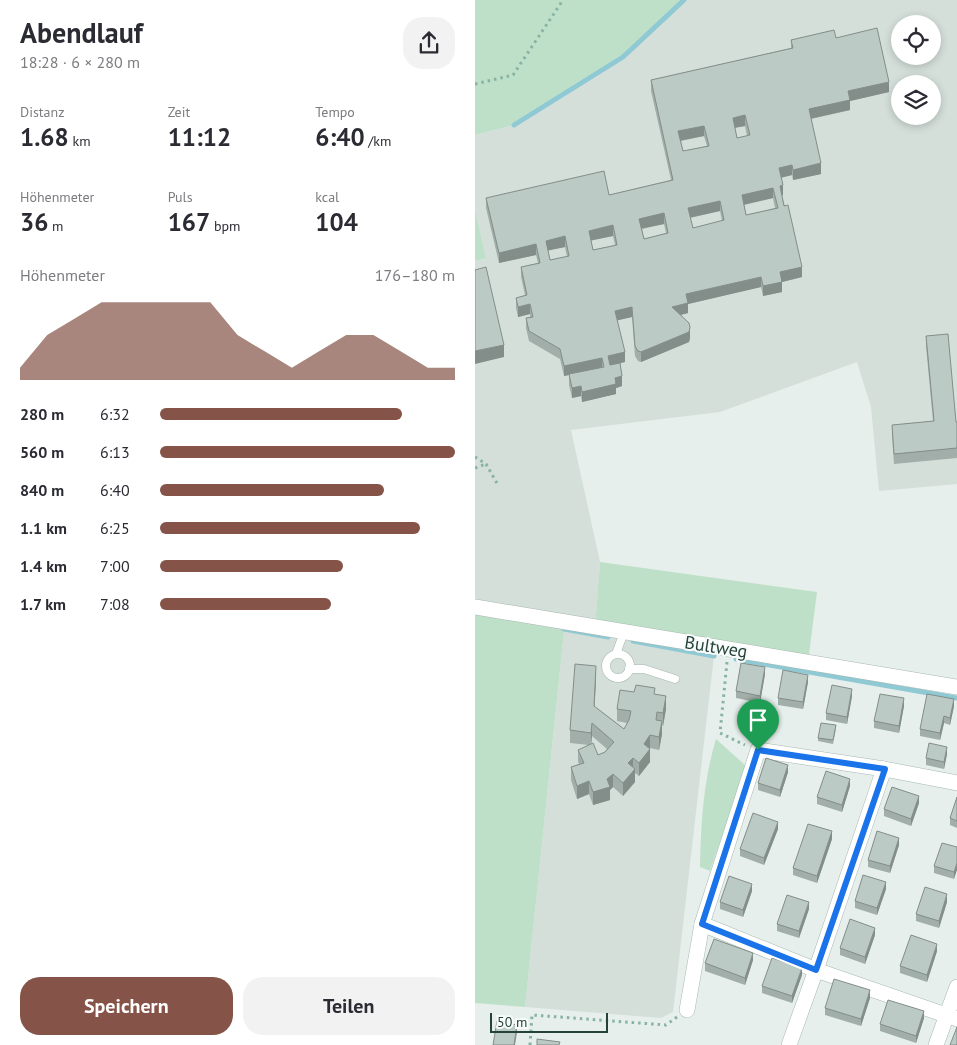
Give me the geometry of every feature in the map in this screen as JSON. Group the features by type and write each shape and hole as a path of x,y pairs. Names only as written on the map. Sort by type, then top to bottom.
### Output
{"street":[{"name":"Bultweg","path":"475,607 957,687"},
{"path":"687,1010 702,924 758,750 957,782"},
{"path":"789,1045 885,769"},
{"path":"702,924 816,970 952,1017"},
{"path":"936,1045 952,1017 957,988"}],"lane":[{"path":"616,654 625,656 629,664 629,669 619,678 607,672 606,668 608,659 616,654 624,632"},
{"path":"629,669 644,669 675,679"}],"path":[{"path":"475,84 513,75 563,0"},
{"path":"475,457 486,464 498,485"},
{"path":"475,468 486,464"},
{"path":"729,649 720,733 758,750"},
{"path":"529,1045 532,1016 666,1025 687,1010"}],"shaded area":[{"path":"684,0 957,0 957,484 879,491 871,407 857,362 720,412 571,430 600,562 595,627 715,647 673,1012 661,1018 525,1007 565,622 475,607 475,261 486,258 475,209 475,135 514,125 623,57"}],"green space":[{"path":"475,0 684,0 623,57 514,125 475,135"},
{"path":"475,209 486,258 475,261"},
{"path":"600,562 817,592 808,662 595,627"},
{"path":"475,607 565,622 525,1007 475,1003"},
{"path":"716,739 746,766 710,871 700,867 701,834 705,787"}],"building":[{"path":"877,28 889,82 848,91 850,100 809,109 821,163 793,170 792,165 779,168 783,185 780,186 784,206 788,205 802,267 780,272 782,282 763,286 761,277 686,294 688,303 672,307 689,323 689,332 641,352 635,346 632,307 615,311 625,352 608,356 610,365 620,363 622,376 615,378 616,384 582,392 581,386 572,388 569,374 604,367 602,358 564,366 560,349 529,331 526,318 533,317 530,304 518,307 516,298 527,295 521,267 540,263 536,244 499,253 486,198 604,171 609,195 673,180 651,80 793,48 791,40 834,30 836,38","holes":["745,115 750,135 737,138 733,118","704,126 709,146 683,151 678,131","773,188 778,208 746,215 742,195","720,201 724,220 693,228 688,208","664,213 668,233 644,239 639,219","613,225 617,245 593,250 589,231","565,236 569,256 550,260 546,241"]},
{"path":"486,267 504,345 475,351 475,270"},
{"path":"948,334 957,422 957,448 894,454 892,425 934,421 926,336"},
{"path":"741,663 765,667 760,696 736,691"},
{"path":"575,664 596,666 594,706 624,729 631,711 617,709 620,690 634,692 636,685 655,688 654,694 666,696 663,713 657,712 656,720 662,721 659,737 650,735 644,744 650,749 639,763 633,758 628,763 635,769 623,783 613,774 607,779 610,787 593,792 589,781 577,786 571,767 584,763 578,750 593,743 598,755 605,752 614,742 592,723 591,733 570,730"},
{"path":"783,670 808,675 803,702 778,698"},
{"path":"832,685 852,689 847,717 826,713"},
{"path":"880,694 904,698 899,726 874,721"},
{"path":"927,694 954,699 950,718 944,716 940,733 920,729"},
{"path":"821,723 836,725 833,740 818,738"},
{"path":"929,743 947,747 944,762 926,758"},
{"path":"766,758 788,765 780,790 758,783"},
{"path":"826,771 850,779 842,805 817,797"},
{"path":"892,787 919,796 911,819 884,809"},
{"path":"957,797 957,821 950,818"},
{"path":"753,813 778,822 764,858 740,849"},
{"path":"808,824 832,831 817,876 793,868"},
{"path":"877,831 899,838 890,866 868,860"},
{"path":"942,843 957,847 957,863 954,872 934,866"},
{"path":"863,875 886,882 877,908 855,901"},
{"path":"729,876 752,884 743,910 720,902"},
{"path":"925,887 947,894 939,921 916,914"},
{"path":"787,895 809,902 799,931 777,924"},
{"path":"850,919 875,928 865,957 840,948"},
{"path":"911,935 937,944 927,975 900,966"},
{"path":"714,939 753,953 745,978 705,963"},
{"path":"772,958 802,968 792,996 762,986"},
{"path":"834,979 870,990 861,1019 825,1008"},
{"path":"888,1000 924,1011 916,1036 880,1024"},
{"path":"497,1021 517,1025 514,1045 493,1045"},
{"path":"957,1027 957,1045 950,1045"},
{"path":"537,1039 560,1042 559,1045 537,1045"}],"waterway":[{"path":"514,125 623,57 684,0"},
{"path":"564,629 608,637"},
{"path":"633,641 714,656"},
{"path":"736,659 957,698"}],"route":[{"path":"758,750 885,769 816,970 702,924 758,750"}]}
